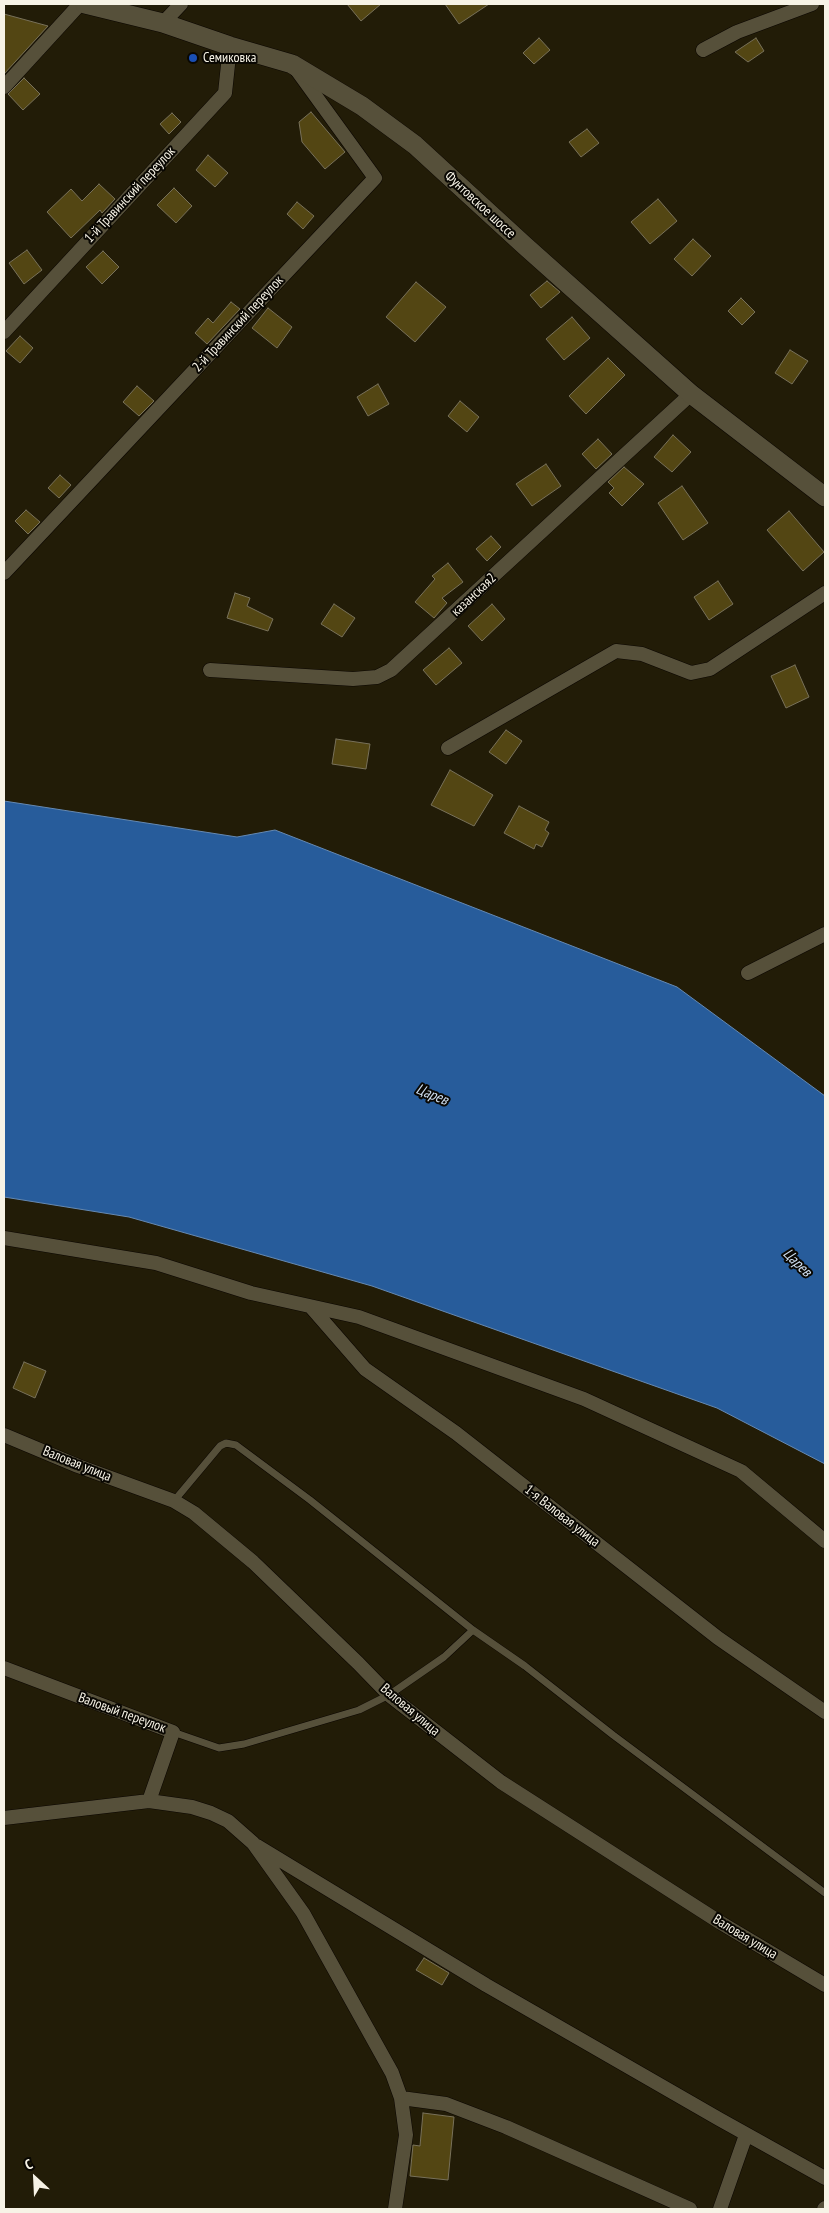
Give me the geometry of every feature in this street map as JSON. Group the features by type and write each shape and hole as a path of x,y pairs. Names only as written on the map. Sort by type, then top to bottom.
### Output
{"street":[{"path":"4,87 80,4"},
{"name":"Фунтовское шоссе","path":"85,4 163,23 230,46 292,64 362,106 415,145 691,394 825,497"},
{"path":"163,23 181,4"},
{"path":"703,50 737,32 812,4"},
{"name":"1-й Травинский переулок","path":"4,332 225,93 230,46"},
{"name":"2-й Травинский переулок","path":"4,573 375,178 292,64"},
{"name":"казанская2","path":"210,670 353,680 377,677 391,670 691,394"},
{"path":"448,748 616,651 642,654 691,673 710,669 825,593"},
{"path":"748,973 825,934"},
{"path":"4,1238 156,1263 251,1294 359,1317 584,1398 741,1471 825,1541"},
{"name":"1-я Валовая улица","path":"311,1307 365,1369 456,1433 718,1638 825,1712"},
{"name":"Валовая улица","path":"4,1434 78,1466 174,1501 194,1513 253,1562 358,1662 389,1695 501,1782 621,1857 721,1923 825,1985"},
{"name":"Валовый переулок","path":"4,1668 173,1732 149,1801"},
{"path":"4,1818 149,1801 192,1807 211,1813 228,1821 252,1843 486,1985 746,2135 825,2178"},
{"path":"252,1843 303,1913 392,2073 401,2098 406,2121 406,2148 395,2209"},
{"path":"401,2098 446,2104 506,2127 690,2209"},
{"path":"720,2209 746,2135"}],"lane":[{"path":"174,1501 220,1446 231,1442 310,1500 473,1630 525,1666 613,1735 825,1893"},
{"path":"173,1732 219,1748 244,1744 359,1710 389,1695 444,1656 473,1630"}],"water":[{"name":"Царев","path":"4,801 237,837 275,830 677,987 825,1096 825,1464 717,1408 372,1286 129,1217 4,1197"}],"building":[{"path":"347,4 381,4 361,21"},
{"path":"445,4 489,4 459,24"},
{"path":"4,14 48,26 4,74"},
{"path":"539,38 550,50 534,64 523,53"},
{"path":"756,38 764,51 748,62 735,52"},
{"path":"24,78 40,94 23,110 8,94"},
{"path":"311,112 345,152 325,169 302,142 299,122"},
{"path":"172,113 181,122 169,134 160,124"},
{"path":"587,129 599,143 581,157 569,142"},
{"path":"208,155 228,173 215,187 196,170"},
{"path":"99,184 115,199 102,213 100,210 71,238 47,212 71,189 82,201"},
{"path":"174,188 192,206 176,223 157,205"},
{"path":"658,199 677,221 650,244 631,222"},
{"path":"297,202 314,216 303,229 287,214"},
{"path":"693,239 711,256 692,276 674,259"},
{"path":"27,250 42,270 24,284 9,263"},
{"path":"103,251 119,267 102,284 86,267"},
{"path":"547,281 560,292 541,308 530,295"},
{"path":"416,282 446,307 415,342 386,317"},
{"path":"741,298 755,312 742,325 728,311"},
{"path":"231,302 240,309 207,344 195,333 208,318 213,323"},
{"path":"268,308 292,327 277,348 252,328"},
{"path":"572,317 590,338 564,360 546,339"},
{"path":"20,336 33,348 20,363 6,351"},
{"path":"790,350 808,361 792,384 775,373"},
{"path":"608,358 625,375 586,414 569,396"},
{"path":"378,384 389,404 368,416 357,397"},
{"path":"137,386 154,401 139,416 123,402"},
{"path":"460,401 479,417 467,432 448,416"},
{"path":"673,435 691,452 672,472 654,457"},
{"path":"598,439 612,454 596,469 582,454"},
{"path":"546,464 561,486 532,506 516,484"},
{"path":"624,467 644,484 622,506 609,493 614,488 608,482"},
{"path":"60,475 71,485 59,498 48,488"},
{"path":"682,486 708,523 683,540 658,503"},
{"path":"26,510 40,522 28,534 15,521"},
{"path":"789,511 824,552 803,571 767,530"},
{"path":"491,536 501,547 487,561 476,549"},
{"path":"448,563 463,582 442,598 447,603 434,618 415,602 435,579 432,576"},
{"path":"718,581 733,604 709,620 694,597"},
{"path":"235,593 250,598 247,606 273,619 268,631 227,618"},
{"path":"334,604 355,618 342,637 321,624"},
{"path":"492,604 505,619 482,641 468,626"},
{"path":"449,648 462,663 436,685 423,670"},
{"path":"795,665 809,697 786,708 771,676"},
{"path":"506,730 522,741 506,764 489,752"},
{"path":"336,739 370,744 366,769 332,764"},
{"path":"450,770 493,795 474,826 431,805"},
{"path":"519,806 549,822 545,830 549,833 542,847 536,844 534,849 504,833"},
{"path":"24,1362 46,1371 35,1398 13,1388"},
{"path":"424,1958 449,1973 442,1985 416,1970"},
{"path":"423,2113 454,2117 448,2180 410,2176 413,2145 420,2146"}],"place":[{"name":"Семиковка","path":"193,58"}]}
